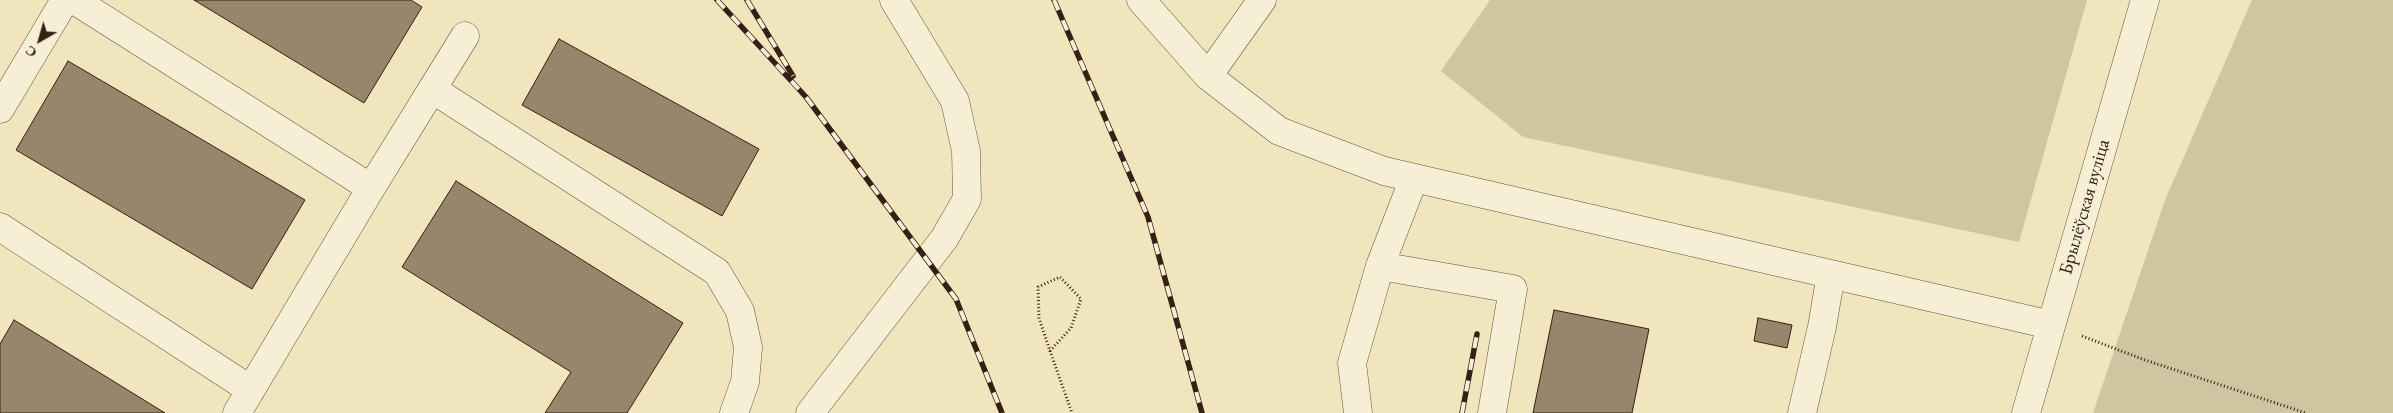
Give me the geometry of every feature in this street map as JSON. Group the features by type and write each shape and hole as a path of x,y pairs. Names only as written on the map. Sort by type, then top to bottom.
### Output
{"street":[{"path":"0,109 66,0"},
{"path":"74,0 371,188"},
{"path":"810,413 944,239 968,200 966,151 956,101 894,0"},
{"path":"1141,0 1208,76 1279,132 1384,171 2051,325"},
{"path":"1208,76 1262,0"},
{"name":"Брылёўская вуліца","path":"2026,413 2145,0"},
{"path":"237,413 371,188 465,36"},
{"path":"432,90 717,272 740,311 748,347 745,382 734,413"},
{"path":"1358,413 1352,363 1380,266 1414,178"},
{"path":"0,227 250,390"},
{"path":"1380,266 1513,289 1492,413"},
{"path":"1802,413 1822,327 1831,274"}],"path":[{"path":"1050,351 1071,328 1081,298 1060,277 1038,287 1039,318 1050,351 1072,413"},
{"path":"2051,325 2154,363 2306,413"}],"shaded area":[{"path":"1490,0 2087,0 2019,242 1523,137 1441,71"},
{"path":"2252,0 2393,0 2393,413 2093,413 2165,200"}],"building":[{"path":"194,0 411,0 422,7 364,103"},
{"path":"559,39 759,149 722,216 522,105"},
{"path":"68,61 305,200 252,289 16,150"},
{"path":"456,181 683,323 627,413 545,413 571,372 402,267"},
{"path":"1554,310 1649,329 1632,413 1533,413"},
{"path":"1758,318 1792,325 1787,348 1754,341"},
{"path":"14,320 165,413 0,413 0,344"}],"railway":[{"path":"717,0 806,97 956,299 1002,413"},
{"path":"747,0 793,76"},
{"path":"1054,0 1148,217 1202,413"},
{"path":"1462,413 1477,334"}]}
